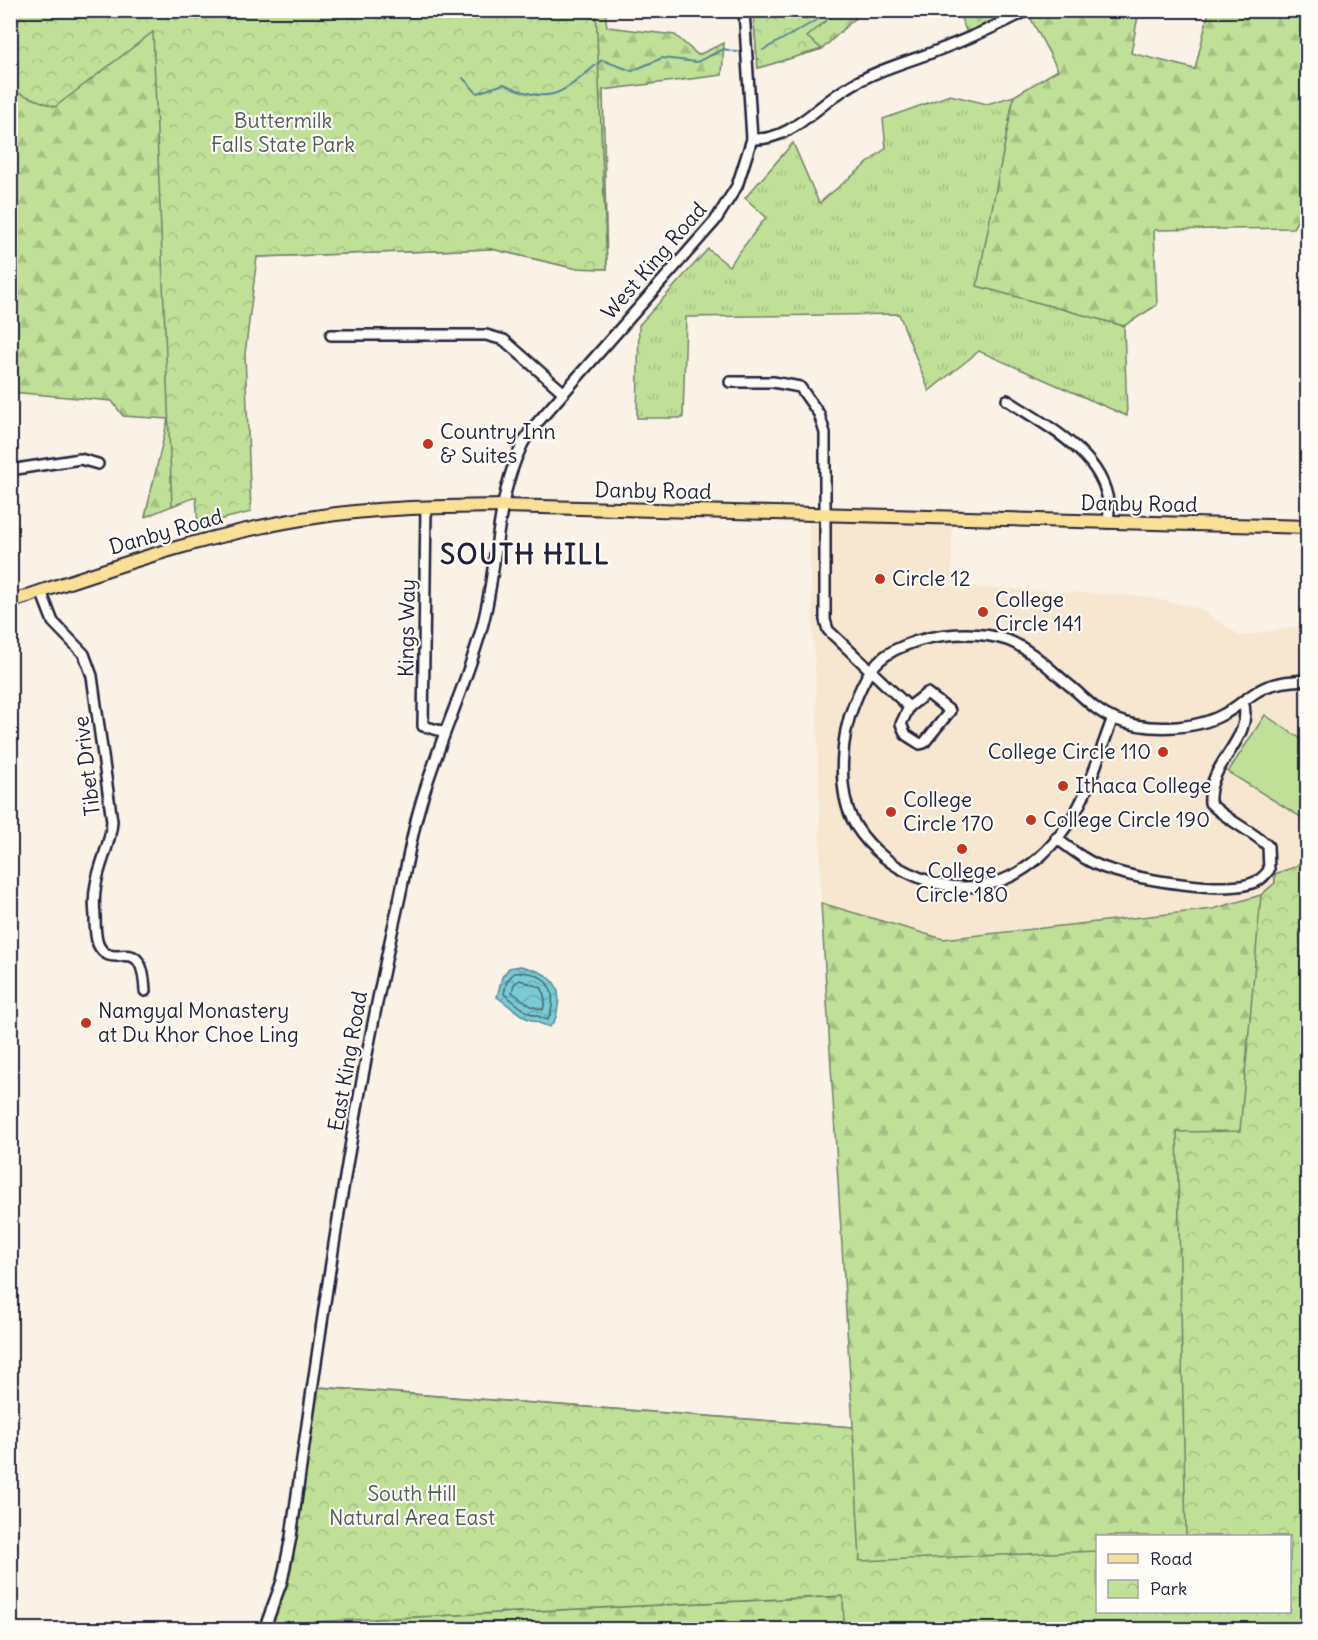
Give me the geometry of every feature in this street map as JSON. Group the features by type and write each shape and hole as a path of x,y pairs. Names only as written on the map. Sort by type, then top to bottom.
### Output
{"main road":[{"name":"Danby Road","path":"10,602 219,535 322,516 426,507 503,506 1308,527"}],"street":[{"name":"West King Road","path":"503,506 510,470 518,449 530,431 715,221 737,186 752,139 744,10"},
{"path":"752,139 769,138 786,131 831,98 867,77 977,36 1028,10"},
{"path":"332,335 486,335 504,340 563,392"},
{"path":"730,382 772,382 800,387 811,400 825,433 825,620 828,630 909,707"},
{"path":"1007,400 1089,459 1105,488 1109,509 1108,523"},
{"path":"10,470 80,459 98,464"},
{"name":"East King Road","path":"264,1629 282,1581 291,1537 343,1194 381,979 416,820 481,632 495,564 503,506"},
{"name":"Kings Way","path":"426,507 423,726 445,732"},
{"name":"Tibet Drive","path":"41,591 53,622 77,646 89,664 97,698 112,821 95,885 96,939 102,951 108,955 136,957 141,962 144,967 145,991"},
{"path":"1113,718 1088,786 1074,814 1035,863 1007,880 976,888 946,887 894,866 872,845 852,819 844,783 843,745 850,712 868,669 884,656 906,645 953,635 981,635 1008,641 1058,676 1094,708 1113,718 1134,724 1198,724 1223,715 1259,690 1273,685 1308,680"},
{"path":"927,693 950,711 924,743 920,744 906,735 900,724 909,707 927,693"},
{"path":"1056,838 1089,861 1107,869 1153,879 1225,888 1255,883 1269,870 1268,846 1258,837 1227,820 1210,803 1209,790 1213,778 1244,728 1248,715 1243,701"}],"shaded area":[{"name":"Ithaca College","path":"808,515 952,519 952,586 1143,596 1201,609 1240,636 1307,625 1307,856 1295,867 1275,874 1275,883 1261,895 1213,909 943,939 821,903 817,716"}],"green space":[{"path":"753,10 837,11 807,37 822,49 758,68"},
{"name":"Buttermilk Falls State Park","path":"10,11 605,11 607,27 675,35 698,55 724,43 722,75 603,90 607,269 573,268 492,249 257,257 196,496 145,517 168,419 123,416 112,401 11,392"},
{"name":"Buttermilk Falls State Park","path":"10,11 596,11 607,269 573,268 492,249 257,257 245,354 251,512 198,525 196,497 172,506 153,32 55,107 11,90"},
{"path":"753,11 863,11 822,49 758,68"},
{"path":"958,11 1013,11 967,33"},
{"path":"1043,11 1139,11 1131,53 1195,69 1209,11 1307,11 1307,205 1293,228 1154,230 1157,305 1124,326 977,286 1014,96 1058,70 1030,17"},
{"path":"950,95 987,104 1014,96 978,286 1124,326 1127,416 979,351 929,391 899,314 686,317 683,418 637,418 639,325 708,249 729,266 766,217 745,198 793,143 819,203 886,148 883,119"},
{"path":"1265,715 1307,743 1307,821 1228,772"},
{"path":"1307,856 1290,1535 1096,1535 1096,1566 848,1590 321,1387 853,1427 821,903 943,939 1213,909 1261,895 1275,883 1275,874 1295,867"},
{"name":"South Hill Natural Area East","path":"1307,856 1307,1629 844,1629 843,1596 269,1624 284,1578 315,1387 853,1427 860,1561 1096,1551 1096,1613 1291,1613 1291,1535 1186,1535 1177,1132 1240,1131 1261,895 1275,883 1275,874 1295,867"},
{"path":"1096,1584 1096,1613 1291,1613 1307,1629 375,1630 374,1619"}],"water":[{"path":"521,966 543,974 554,983 557,989 559,997 557,1015 549,1027 524,1017 497,997 502,977 509,968"}],"waterway":[{"path":"763,50 817,20 821,10"},
{"path":"463,78 477,93 504,84 535,95 547,95 567,88 602,60 632,71 662,58 697,62 724,49 737,52"}],"place":[{"name":"Country Inn & Suites","path":"428,444"},
{"name":"Circle 12","path":"880,579"},
{"name":"College Circle 141","path":"983,612"},
{"name":"College Circle 110","path":"1163,752"},
{"name":"Ithaca College","path":"1063,786"},
{"name":"College Circle 170","path":"891,812"},
{"name":"College Circle 190","path":"1031,820"},
{"name":"College Circle 180","path":"962,849"},
{"name":"Namgyal Monastery at Du Khor Choe Ling","path":"86,1023"}],"district":[{"name":"SOUTH HILL","path":"525,555"}]}
